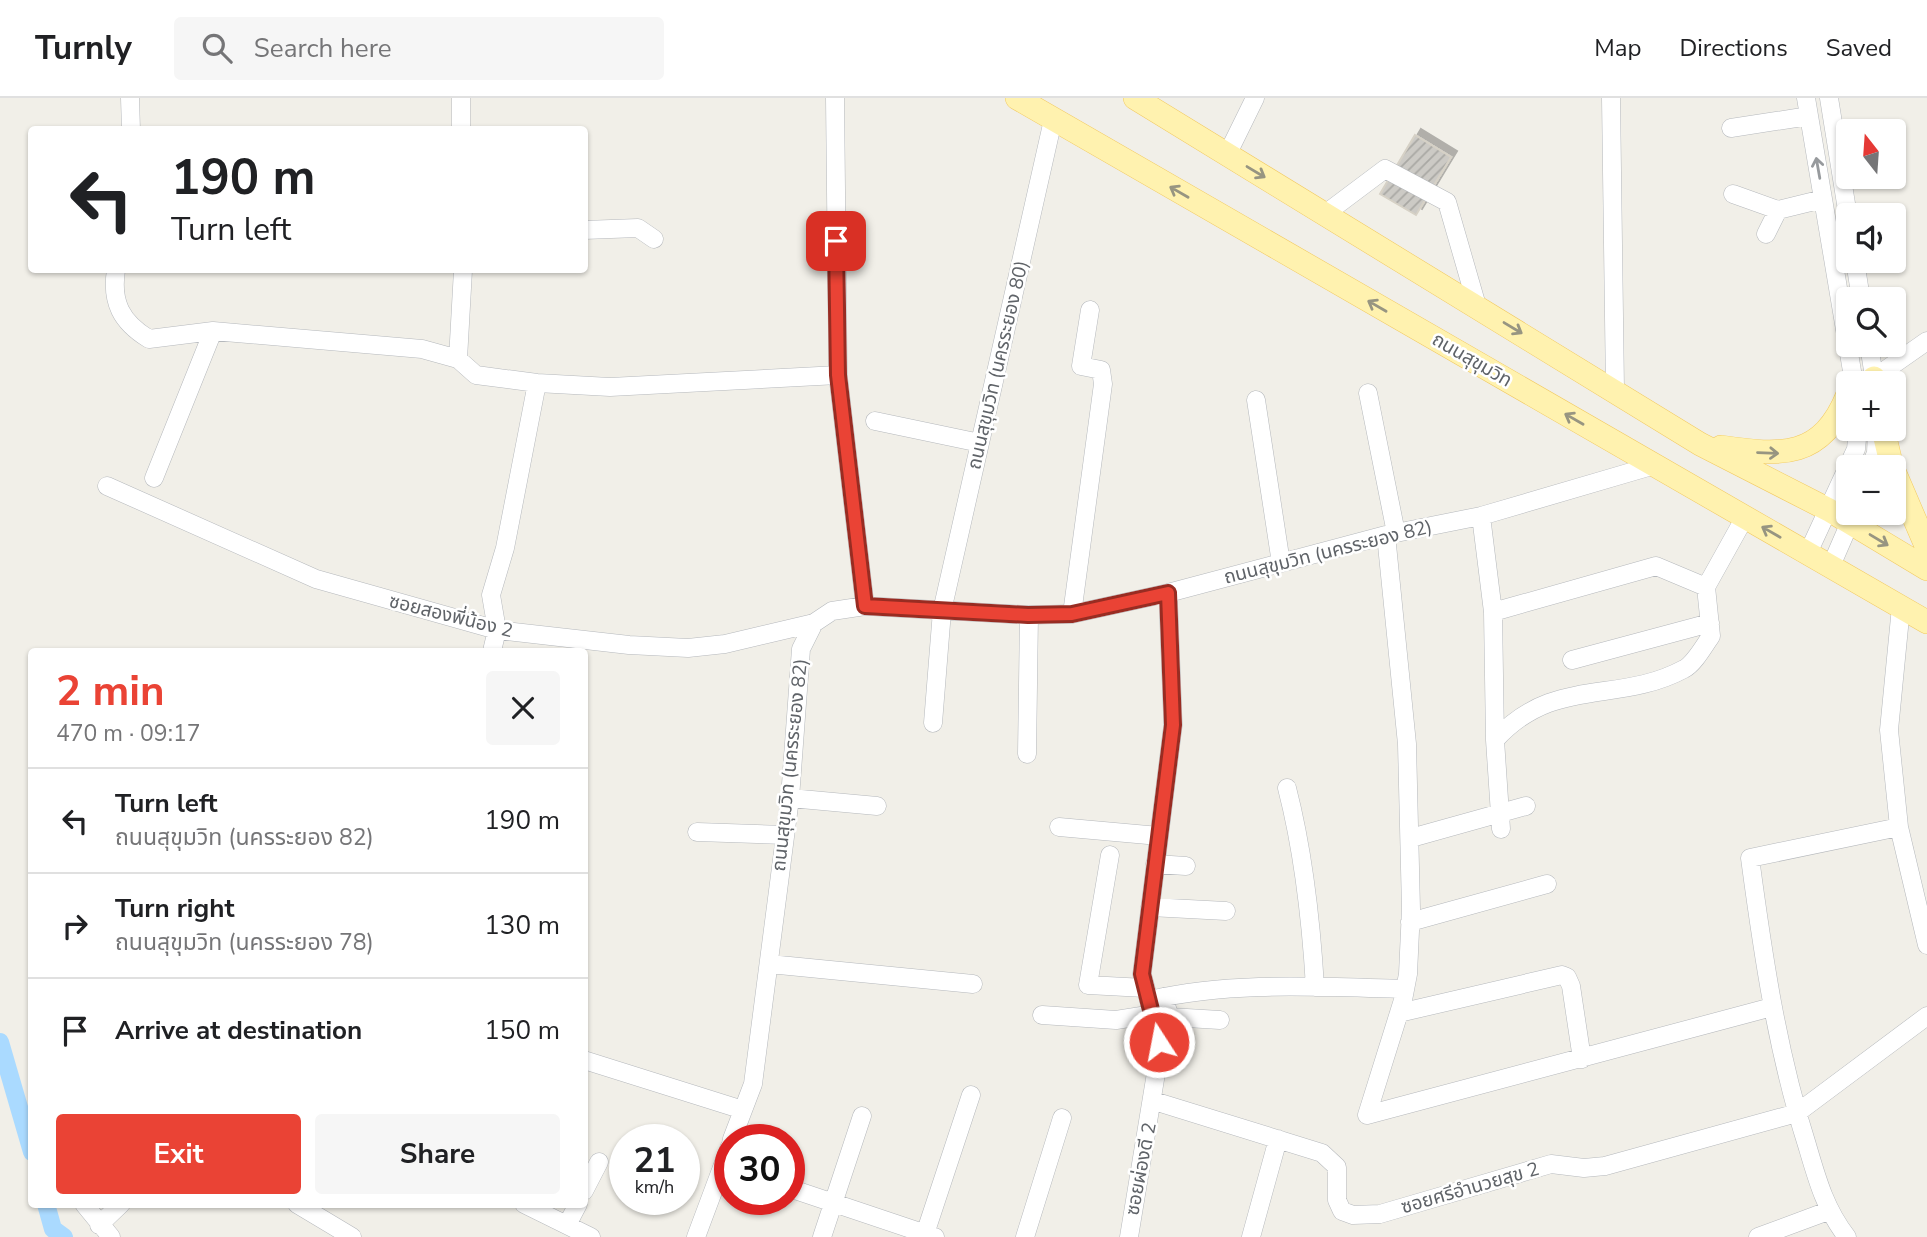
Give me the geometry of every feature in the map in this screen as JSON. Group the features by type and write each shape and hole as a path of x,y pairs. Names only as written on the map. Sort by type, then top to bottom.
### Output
{"main road":[{"name":"ถนนสุขุมวิท","path":"1017,98 1927,622"},
{"path":"1135,98 1700,444 1836,512"},
{"path":"1700,444 1763,453 1786,453 1809,445 1828,431 1836,421"},
{"path":"1906,499 1927,548"},
{"path":"1862,525 1927,569"}],"street":[{"path":"130,98 131,126"},
{"path":"461,98 461,126"},
{"path":"835,98 838,375 865,606"},
{"path":"1227,155 1255,98"},
{"path":"1611,98 1615,390"},
{"path":"1829,98 1846,203"},
{"path":"1731,128 1807,107 1823,199 1859,371"},
{"name":"ถนนสุขุมวิท (นครระยอง 80)","path":"933,723 942,611 1053,120"},
{"path":"1325,214 1385,169 1447,202 1476,306"},
{"path":"1733,194 1778,210 1823,199"},
{"path":"1766,234 1778,210"},
{"path":"588,230 638,228 654,239"},
{"path":"115,273 113,286 123,318 149,339 213,331 422,349 458,359 476,375 537,383 610,387 838,375"},
{"path":"458,359 463,273"},
{"path":"1072,614 1103,384 1101,370 1081,366 1090,310"},
{"path":"154,478 213,331"},
{"path":"1886,371 1924,350"},
{"path":"493,648 497,630 491,595 505,548 537,383"},
{"path":"1368,393 1391,534 1407,744 1411,838 1410,922 1405,989 1367,1115 1772,1007"},
{"path":"1256,400 1281,563"},
{"path":"875,421 980,443"},
{"path":"1808,553 1856,449 1857,441"},
{"name":"ถนนสุขุมวิท (นครระยอง 82)","path":"738,1124 754,1084 790,798 802,649 814,622 832,611 865,606 1028,615 1072,614 1168,593 1391,534 1481,516 1655,465"},
{"name":"ซอยสองพี่น้อง 2","path":"107,486 316,579 497,630 668,649 725,644 814,622"},
{"path":"1481,516 1493,612 1495,740 1500,821"},
{"path":"1495,740 1514,718 1550,700 1639,684 1686,669 1711,636 1706,587 1745,517"},
{"path":"1831,566 1849,525"},
{"path":"1493,612 1656,566 1706,587"},
{"name":"ซอยผ่องดี 2","path":"1134,1236 1154,1101 1159,1042 1153,1000 1142,974 1173,725 1168,593"},
{"path":"1901,607 1889,718 1899,827 1927,945"},
{"path":"1027,754 1028,615"},
{"path":"1572,660 1710,623"},
{"path":"1287,788 1300,836 1311,915 1315,987"},
{"path":"790,798 877,806"},
{"path":"1411,838 1500,821 1526,806"},
{"path":"1059,827 1159,836"},
{"path":"1847,1237 1828,1211 1797,1113 1772,1007 1750,858 1899,827"},
{"path":"697,832 785,835"},
{"path":"1110,855 1088,985 1153,1000 1170,1017 1220,1020"},
{"path":"1155,863 1185,866"},
{"path":"1410,922 1547,884"},
{"path":"1150,907 1226,911"},
{"path":"769,964 973,984"},
{"path":"1399,1013 1562,975 1571,986 1582,1059"},
{"path":"1042,1015 1116,1020 1153,1000 1217,988 1405,989"},
{"name":"ซอยศรีอำนวยสุข 2","path":"1154,1101 1278,1139 1332,1159 1337,1167 1339,1207 1347,1215 1362,1215 1405,1207 1551,1164 1591,1168 1647,1157 1797,1113 1927,1016"},
{"path":"588,1061 743,1110"},
{"path":"805,1193 928,1236 971,1095"},
{"path":"822,1237 862,1116"},
{"path":"1025,1237 1062,1118"},
{"path":"1251,1237 1278,1139"},
{"path":"588,1183 599,1162"},
{"path":"696,1237 714,1194"},
{"path":"87,1208 105,1231 119,1208"},
{"path":"303,1208 352,1237"},
{"path":"532,1208 591,1237"},
{"path":"567,1225 576,1208"},
{"path":"1758,1237 1828,1211"}],"building":[{"path":"1415,135 1451,157 1416,215 1380,194"}],"waterway":[{"path":"0,1042 28,1138"},
{"path":"47,1208 53,1229 64,1237"}],"route":[{"path":"836,241 838,375 865,606 1028,615 1072,614 1168,593 1173,725 1142,974 1159,1042"}]}
